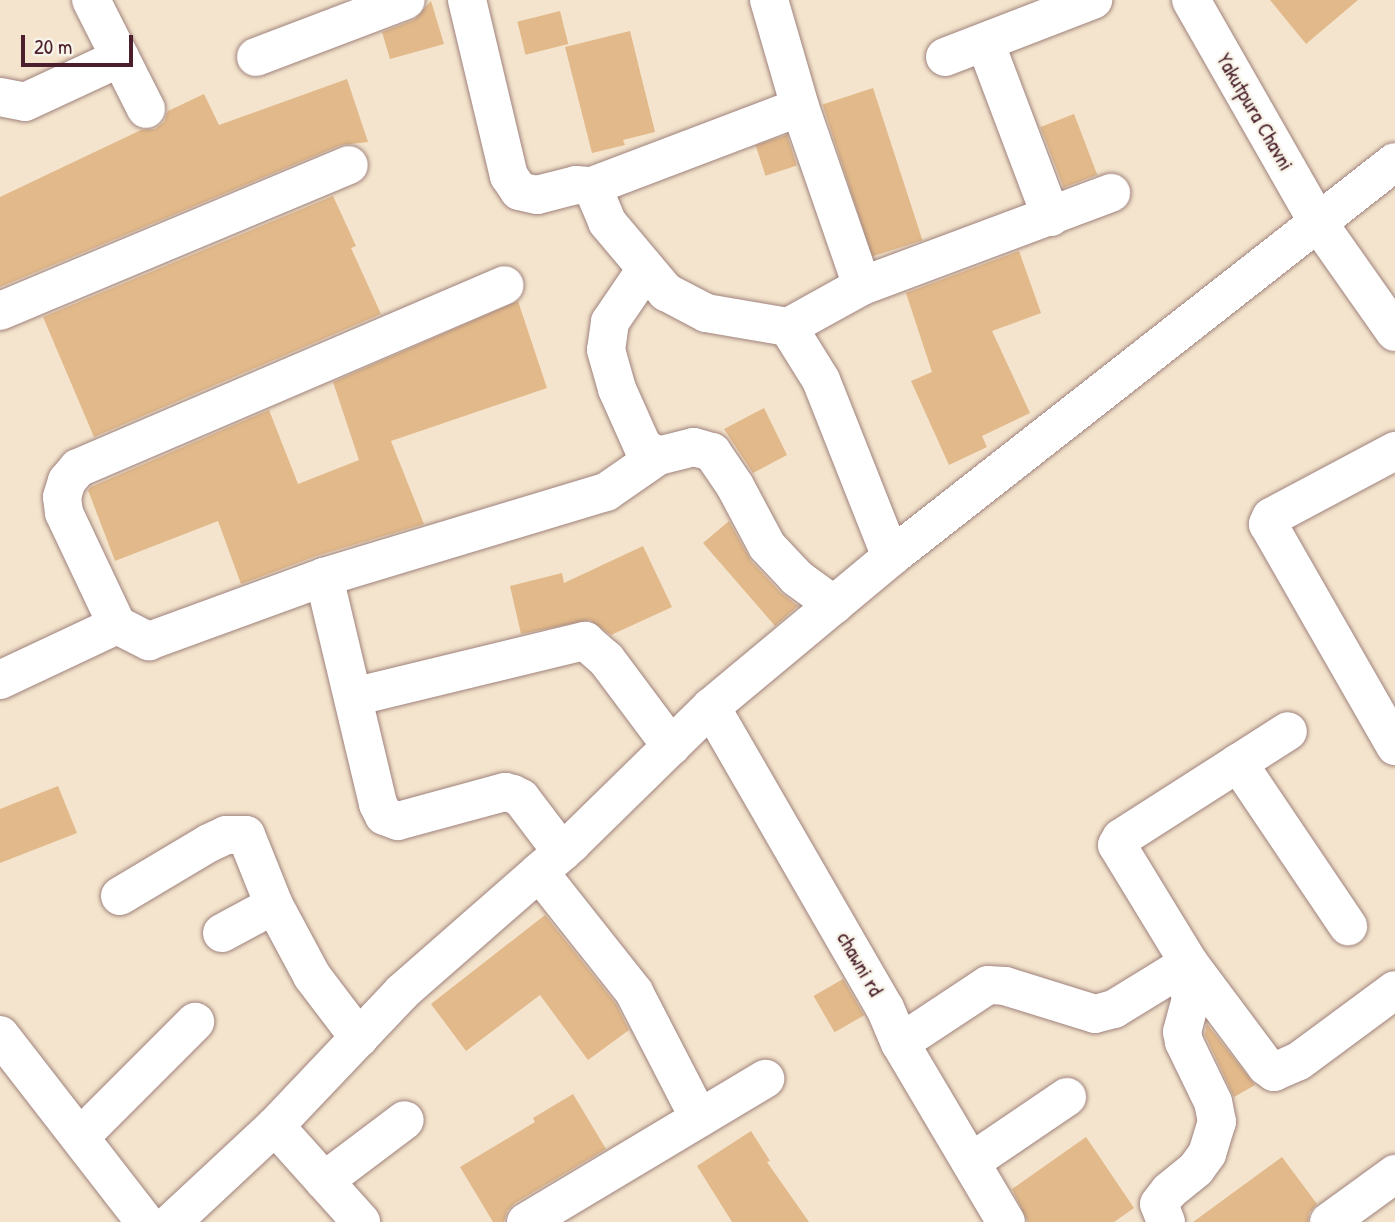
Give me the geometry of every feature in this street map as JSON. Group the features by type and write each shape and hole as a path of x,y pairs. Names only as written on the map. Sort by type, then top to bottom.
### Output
{"street":[{"path":"91,0 146,109"},
{"path":"256,57 406,0"},
{"path":"467,0 513,184 519,191 531,195 576,185 593,186 800,107"},
{"path":"769,0 800,107 862,286"},
{"path":"945,57 1093,0"},
{"name":"Yakutpura Chavni","path":"1191,0 1320,224 1395,332"},
{"path":"985,42 1051,216"},
{"path":"0,97 25,102 120,58"},
{"path":"172,1222 275,1126 402,992 550,862 711,707 891,557 1320,224 1395,162"},
{"path":"0,311 349,165"},
{"path":"593,186 607,222 666,292 686,305 706,313 788,327 862,286 1111,193"},
{"path":"646,268 610,322 606,350 617,389 643,447 658,456"},
{"path":"504,285 78,468 67,481 62,497 64,513 117,625 149,641 324,577 606,492 658,456 694,447 712,452 735,486 767,547 797,578 834,605"},
{"path":"788,327 821,380 891,557"},
{"path":"1395,451 1271,517 1268,524 1395,746"},
{"path":"324,577 378,804 384,816 398,821 505,792 513,793 550,862 634,992 699,1118"},
{"path":"0,680 117,625"},
{"path":"353,697 585,641 606,659 671,746"},
{"name":"chawni rd","path":"711,707 885,1008 900,1044 1006,1222"},
{"path":"1288,731 1121,838 1117,845 1183,966 1274,1072 1299,1060 1395,990"},
{"path":"1238,763 1348,926"},
{"path":"120,896 209,843 238,833 246,835 274,905 312,976 359,1038"},
{"path":"222,933 274,905"},
{"path":"900,1044 988,985 1005,986 1095,1014 1114,1009 1183,966"},
{"path":"1166,1222 1159,1204 1169,1191 1196,1170 1207,1154 1217,1122 1213,1102 1184,1042 1182,1032 1191,999 1183,966"},
{"path":"80,1138 195,1022"},
{"path":"0,1035 145,1222"},
{"path":"526,1222 765,1079"},
{"path":"971,1163 1067,1097"},
{"path":"324,1181 405,1119"},
{"path":"275,1126 361,1222"},
{"path":"1329,1222 1395,1174"}],"building":[{"path":"1270,0 1358,0 1306,44"},
{"path":"431,1 444,44 390,59 382,32 414,20"},
{"path":"560,11 568,44 526,55 517,22"},
{"path":"630,31 655,132 623,140 625,145 592,153 565,47"},
{"path":"347,79 368,142 341,145 0,287 0,197 141,130 155,129 164,122 168,111 204,94 219,125"},
{"path":"873,88 922,240 872,257 823,104"},
{"path":"1074,114 1097,175 1064,188 1040,127"},
{"path":"787,135 797,165 766,176 756,145"},
{"path":"333,196 356,246 351,248 381,314 94,437 43,317"},
{"path":"1019,251 1041,313 992,331 1030,413 982,436 987,447 949,465 911,381 932,372 906,293"},
{"path":"518,301 547,388 391,441 424,524 316,556 241,584 218,521 115,561 88,490 91,487 269,410 298,484 359,460 333,382"},
{"path":"764,408 787,455 753,473 724,429"},
{"path":"729,521 751,561 781,593 798,606 775,626 703,543"},
{"path":"643,546 672,607 611,635 590,620 521,634 510,586 562,573 564,583"},
{"path":"58,786 77,833 0,863 0,809"},
{"path":"545,915 616,1004 629,1030 588,1060 540,995 466,1051 431,1004"},
{"path":"843,979 864,1015 835,1032 814,996"},
{"path":"1207,1024 1255,1085 1234,1097 1205,1035"},
{"path":"573,1094 606,1149 515,1203 507,1211 504,1222 493,1222 460,1167 535,1122 533,1118"},
{"path":"751,1131 770,1161 767,1162 809,1222 732,1222 697,1166"},
{"path":"1086,1137 1134,1208 1114,1222 1028,1222 1012,1189"},
{"path":"1282,1157 1317,1204 1309,1213 1308,1222 1193,1222"}]}
